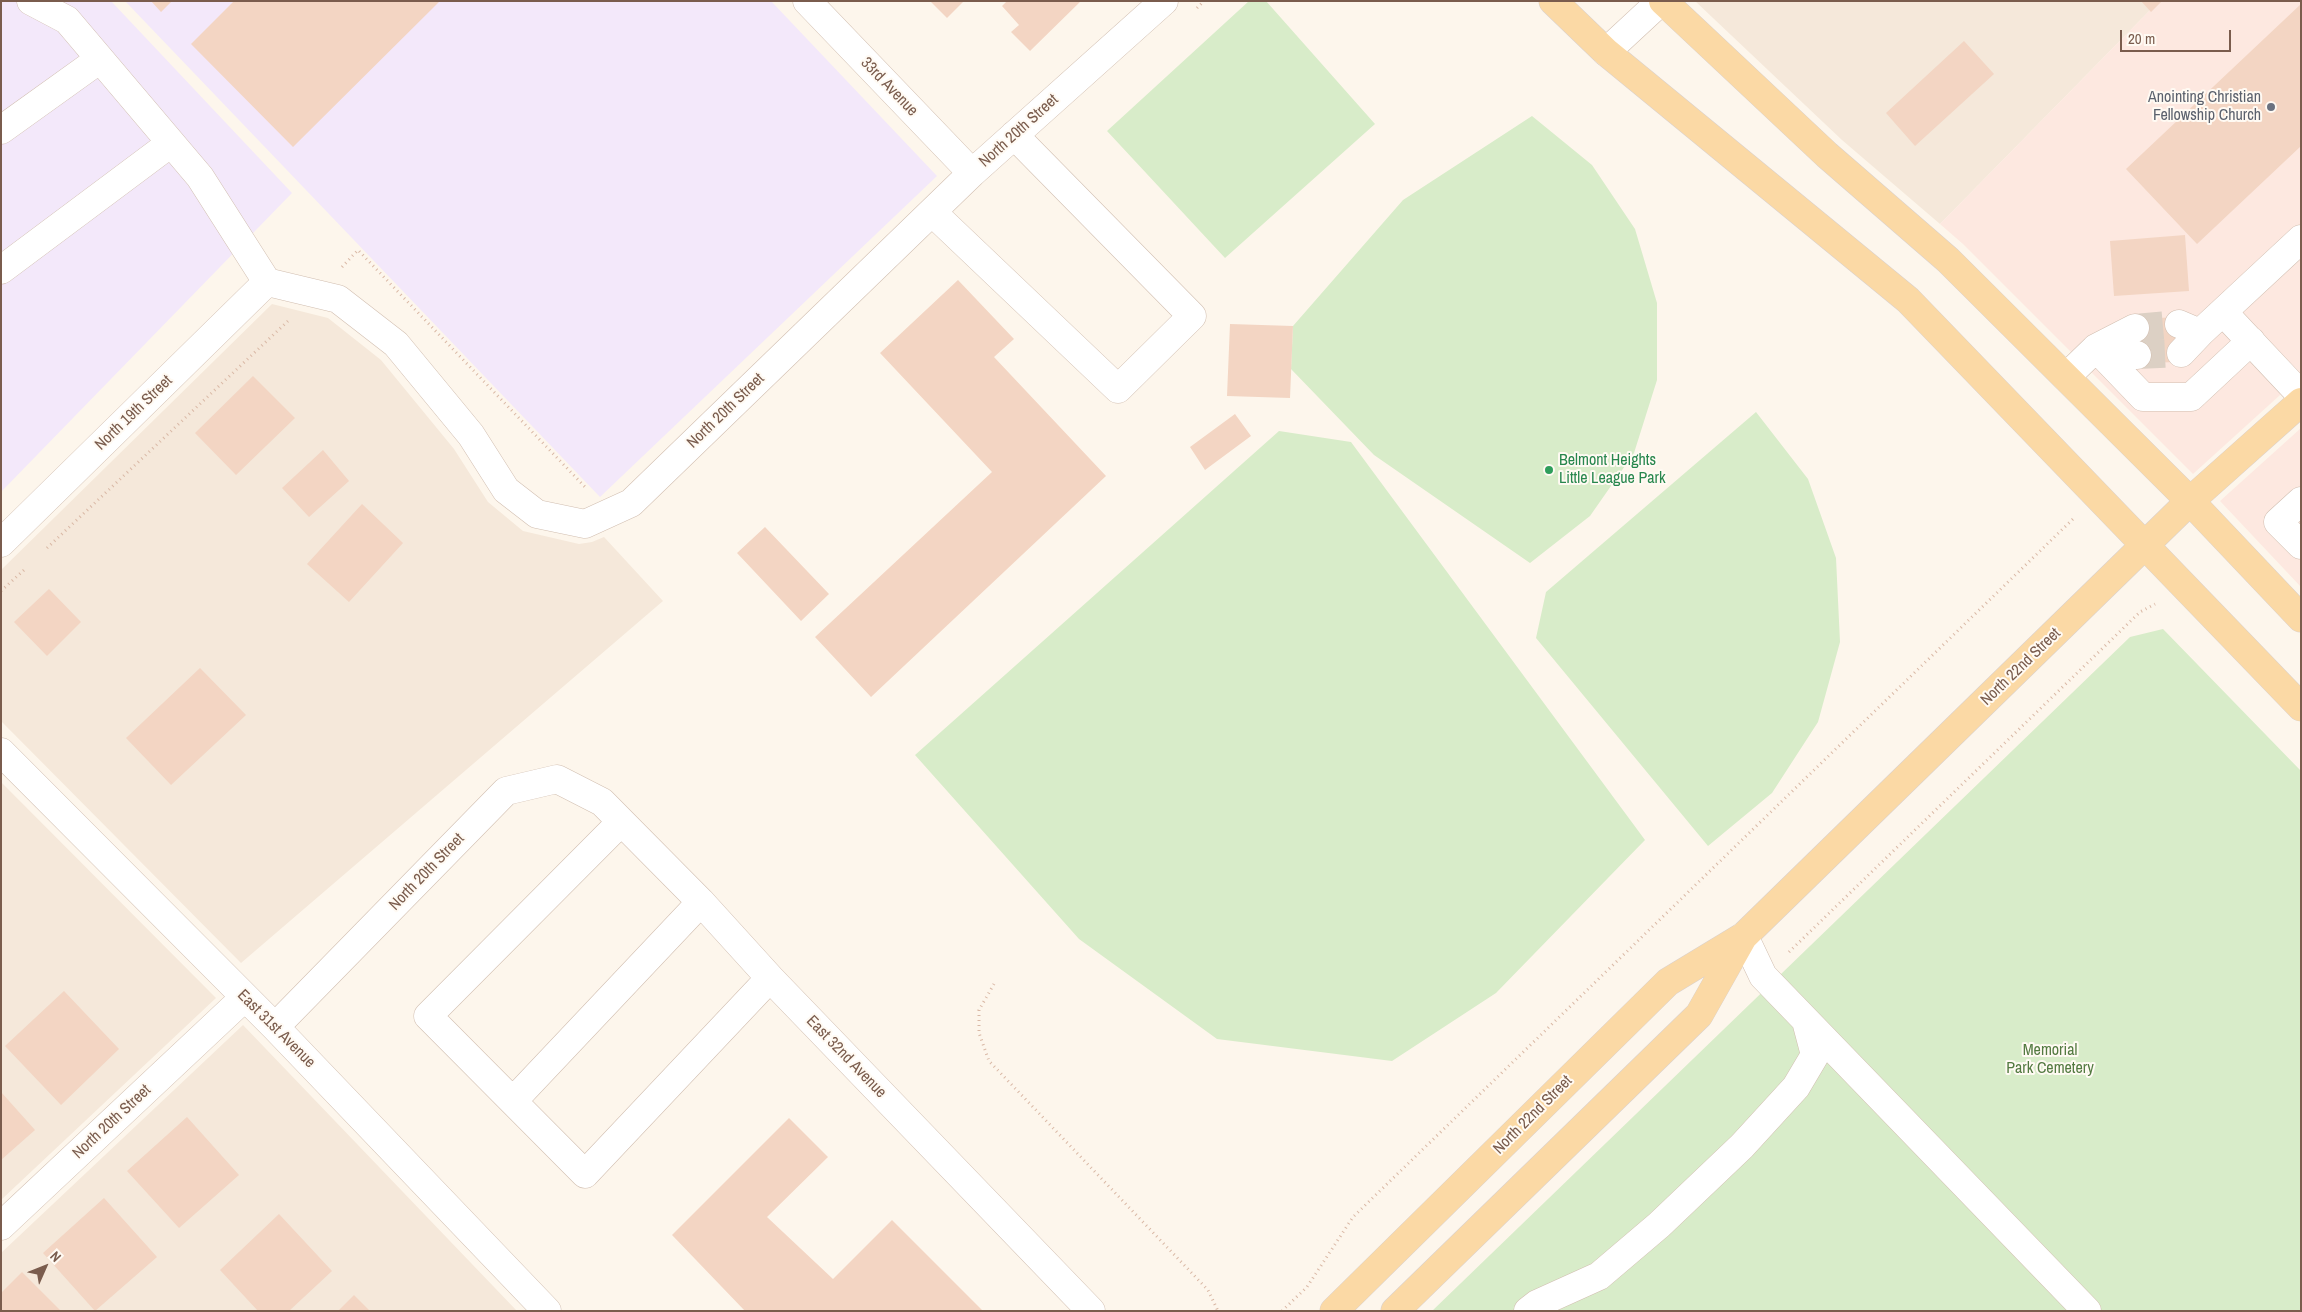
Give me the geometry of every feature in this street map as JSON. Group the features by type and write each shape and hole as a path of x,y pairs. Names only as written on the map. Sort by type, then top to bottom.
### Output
{"main road":[{"path":"1553,1 1606,52 1908,300 2301,707"},
{"path":"1662,1 1827,155 1948,260 2190,501 2301,618"},
{"name":"North 22nd Street","path":"1334,1311 1668,982 1744,936 2145,547 2190,501 2298,409"},
{"name":"North 22nd Street","path":"1395,1311 1699,1014 1744,936"}],"street":[{"path":"31,1 67,20 200,177 268,282"},
{"name":"33rd Avenue","path":"807,1 972,173"},
{"name":"North 20th Street","path":"268,282 338,299 396,344 471,435 506,490 537,514 586,524 631,503 972,173 1164,1"},
{"path":"1606,52 1662,1"},
{"path":"1,130 100,59"},
{"path":"932,212 1118,388 1192,316 1014,135"},
{"path":"1,270 171,143"},
{"path":"2181,352 2190,329 2223,312 2300,240"},
{"name":"North 19th Street","path":"1,543 268,282"},
{"path":"2223,312 2251,341 2298,409"},
{"path":"2066,377 2096,348 2135,328"},
{"path":"2096,348 2143,397 2192,397 2251,341"},
{"path":"2096,348 2137,355"},
{"path":"2301,501 2278,522 2301,545"},
{"name":"East 31st Avenue","path":"1,752 275,1026 547,1311"},
{"name":"North 20th Street","path":"275,1026 506,791 557,779 602,802"},
{"name":"East 32nd Avenue","path":"602,802 701,902 770,978 1091,1311"},
{"path":"621,822 428,1016 585,1174 770,978"},
{"path":"513,1101 701,902"},
{"path":"1744,936 1763,976 2088,1311"},
{"name":"North 20th Street","path":"1,1226 245,997"},
{"path":"1528,1311 1537,1304 1599,1276 1659,1225 1742,1146 1796,1087 1815,1055 1806,1020"}],"path":[{"path":"44,551 358,250 587,489"},
{"path":"1282,1311 1307,1287 1352,1217 2075,517"},
{"path":"1,591 30,564"},
{"path":"994,984 980,1010 979,1033 989,1062 1208,1290 1218,1311"}],"shaded area":[{"path":"1,1 111,1 292,193 1,492"},
{"path":"125,1 771,1 937,176 600,497"},
{"path":"1695,1 2159,1 1940,224 1842,140"},
{"path":"2159,1 2301,1 2301,376 2193,474 1963,244 1940,224"},
{"path":"272,304 328,318 381,360 454,449 488,502 523,531 579,544 592,542 604,537 663,601 241,963 1,721 1,570"},
{"path":"2301,428 2301,587 2220,501"},
{"path":"1,782 216,998 1,1200"},
{"path":"243,1025 517,1311 1,1311 1,1253"}],"green space":[{"path":"1249,1 1266,1 1375,124 1225,258 1107,131"},
{"path":"1532,116 1592,165 1635,229 1657,303 1657,380 1634,453 1590,516 1530,563 1374,455 1291,369 1293,326 1403,200"},
{"path":"1756,412 1808,479 1836,558 1840,642 1818,722 1772,793 1708,846 1536,638 1546,592"},
{"path":"1279,431 1351,442 1645,840 1496,993 1392,1061 1217,1039 1079,939 915,755"},
{"name":"Memorial Park Cemetery","path":"2163,629 2301,771 2301,1311 1432,1311 2130,637"}],"building":[{"path":"151,1 172,1 161,12"},
{"path":"234,1 440,1 293,147 191,44"},
{"path":"930,1 964,1 947,18"},
{"path":"1007,1 1081,1 1030,51 1011,32 1019,25 1002,6"},
{"path":"2141,1 2162,1 2151,12"},
{"path":"2301,4 2301,146 2197,244 2126,169"},
{"path":"1964,41 1994,74 1915,146 1886,113"},
{"path":"2185,235 2189,291 2114,296 2110,241"},
{"path":"958,280 1014,339 994,357 1106,476 871,697 815,637 992,472 880,353"},
{"path":"2179,317 2181,362 2137,363 2135,319"},
{"path":"1230,324 1293,326 1290,398 1227,396"},
{"path":"253,376 295,418 236,475 195,433"},
{"path":"1235,414 1251,436 1205,470 1190,447"},
{"path":"323,450 349,481 309,517 282,488"},
{"path":"362,504 403,543 349,602 307,564"},
{"path":"765,527 829,594 801,621 737,553"},
{"path":"49,589 81,622 47,656 14,622"},
{"path":"200,668 246,715 171,785 126,738"},
{"path":"64,991 119,1049 61,1105 5,1046"},
{"path":"1,1092 35,1130 1,1160"},
{"path":"187,1117 239,1175 179,1228 127,1171"},
{"path":"789,1118 828,1157 767,1217 833,1279 892,1220 983,1311 745,1311 672,1235"},
{"path":"104,1198 157,1257 95,1311 43,1253"},
{"path":"279,1214 332,1271 289,1311 258,1311 220,1270"},
{"path":"22,1272 61,1311 1,1311 1,1293"},
{"path":"354,1295 370,1311 338,1311"}],"tunnel":[{"path":"2135,328 2179,324"},
{"path":"2137,355 2181,353"}],"place":[{"name":"Anointing Christian Fellowship Church","path":"2271,107"},
{"name":"Belmont Heights Little League Park","path":"1549,470"}]}
